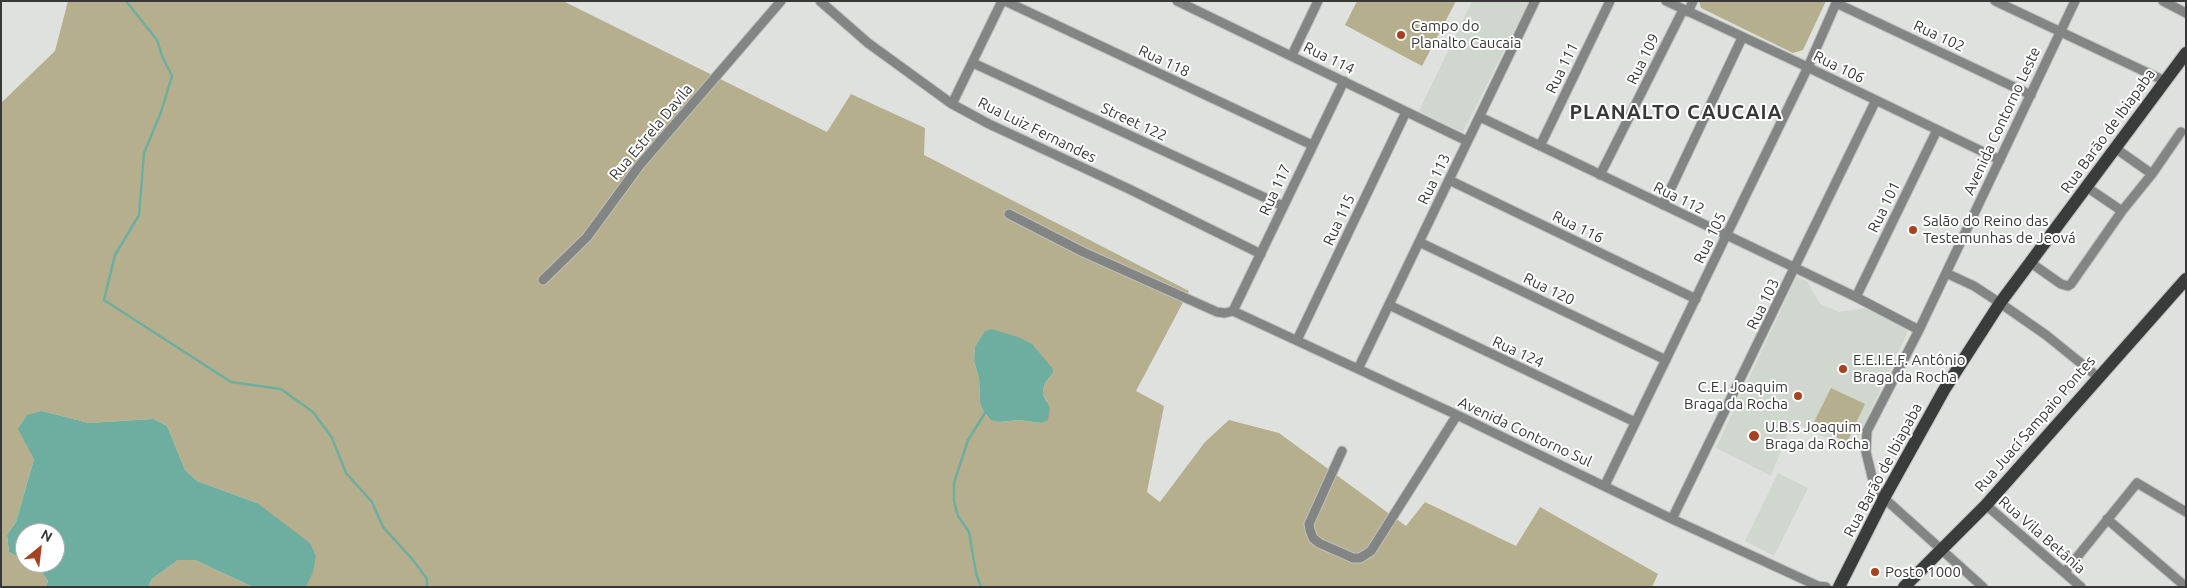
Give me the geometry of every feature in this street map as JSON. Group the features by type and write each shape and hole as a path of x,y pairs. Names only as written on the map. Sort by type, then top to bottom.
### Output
{"main road":[{"name":"Rua Barão de Ibiapaba","path":"1839,587 1884,498 1944,390 2000,304 2088,188 2115,148 2186,53"},
{"name":"Rua Juací Sampaio Pontes","path":"1904,587 1986,505 2186,279"}],"street":[{"name":"Rua Estrela Davila","path":"543,280 587,237 638,166 781,1"},
{"name":"Rua Luiz Fernandes","path":"820,1 868,43 952,104 989,124 1129,189 1261,254"},
{"path":"952,104 1004,1"},
{"name":"Rua 118","path":"1004,1 1312,145"},
{"name":"Rua 114","path":"1177,1 1468,141"},
{"path":"1292,56 1318,1"},
{"name":"Rua 113","path":"1358,368 1535,1"},
{"name":"Rua 111","path":"1540,146 1610,1"},
{"name":"Rua 106","path":"1666,1 2000,160"},
{"name":"Rua 109","path":"1600,175 1693,1"},
{"path":"1995,1 2165,81"},
{"name":"Avenida Contorno Leste","path":"1983,587 1884,498 1877,489 1868,465 1866,452 1867,430 1920,330 2075,1"},
{"path":"2163,1 2186,12"},
{"name":"Rua 105","path":"1605,485 1808,67 1836,2"},
{"name":"Rua 102","path":"1836,2 2030,95"},
{"path":"1662,205 1742,38"},
{"name":"Street 122","path":"973,63 1283,206"},
{"name":"Rua 117","path":"1233,311 1344,81"},
{"name":"Rua 103","path":"1672,519 1876,100"},
{"name":"Rua 115","path":"1297,340 1406,112"},
{"name":"Rua 112","path":"1480,117 1856,297 1920,330"},
{"name":"Rua 101","path":"1856,297 1936,130"},
{"path":"2031,263 2060,284 2068,286 2181,132"},
{"path":"2115,148 2152,174"},
{"name":"Rua 116","path":"1449,180 1696,299"},
{"path":"2088,188 2122,211"},
{"name":"Avenida Contorno Sul","path":"1009,214 1083,252 1217,312 1233,311 1297,340 1605,485 1672,519 1804,579 1826,587"},
{"name":"Rua 120","path":"1419,242 1666,360"},
{"path":"1946,273 1974,286 2046,336 2098,377"},
{"name":"Rua 124","path":"1389,305 1635,422"},
{"path":"1342,452 1309,524 1310,530 1313,538 1318,543 1353,558 1360,558 1371,551 1457,415"},
{"path":"2065,572 2137,483 2186,512"},
{"name":"Rua Vila Betânia","path":"1986,505 2081,587"},
{"path":"2107,519 2186,587"}],"shaded area":[{"path":"68,1 563,1 827,132 851,94 925,128 924,155 1189,291 1136,391 1164,406 1147,492 1160,502 1205,442 1229,420 1279,433 1406,526 1425,502 1516,546 1540,507 1658,574 1652,587 306,587 257,503 197,481 185,470 167,426 153,419 89,423 42,411 34,459 16,522 7,535 9,552 15,555 15,573 42,573 48,581 46,587 1,587 1,103 55,51","holes":["984,332 1053,373 1045,383 1043,394 1047,401 1041,423 1019,420 999,422 988,417 980,403 979,378 974,361 975,348"]},
{"name":"Campo do Planalto Caucaia","path":"1357,1 1456,1 1422,66 1345,25"},
{"path":"1472,1 1529,1 1463,132 1419,111"},
{"path":"1699,1 1826,1 1803,50 1793,53 1701,8"},
{"name":"E.E.I.E.F. Antônio Braga da Rocha","path":"1798,277 1807,281 1820,304 1839,312 1865,308 1906,328 1908,331 1852,450 1792,422 1771,476 1716,448"},
{"path":"991,329 1018,337 1032,344 1053,369 1053,373 1045,383 1043,390 1050,408 1048,420 1041,423 1019,420 999,422 991,420 983,411 980,403 979,378 974,361 975,347 984,332"},
{"path":"1831,388 1865,404 1847,442 1812,426"},
{"path":"42,411 89,423 153,419 167,426 185,470 197,481 257,503 310,543 316,556 313,572 306,587 253,587 195,560 178,560 152,579 148,587 46,587 48,581 42,573 65,573 65,523 15,523 34,459 18,429 27,415"},
{"path":"1778,473 1808,488 1774,556 1745,541"},
{"path":"15,523 15,555 9,552 7,535"},
{"path":"178,560 195,560 253,587 148,587 152,579"}],"waterway":[{"path":"126,1 157,40 162,56 172,76 161,112 144,153 139,215 115,255 104,300 231,382 281,389 313,412 332,438 346,473 372,502 383,527 413,560 427,579 427,587"},
{"path":"981,587 976,573 969,532 958,516 954,501 954,483 968,440 985,413"}],"place":[{"name":"Campo do Planalto Caucaia","path":"1401,35"},
{"name":"Salão do Reino das Testemunhas de Jeová","path":"1913,230"},
{"name":"E.E.I.E.F. Antônio Braga da Rocha","path":"1843,369"},
{"name":"C.E.I Joaquim Braga da Rocha","path":"1798,396"},
{"name":"U.B.S Joaquim Braga da Rocha","path":"1754,436"},
{"name":"Posto 1000","path":"1875,572"}],"district":[{"name":"PLANALTO CAUCAIA","path":"1676,112"}]}
